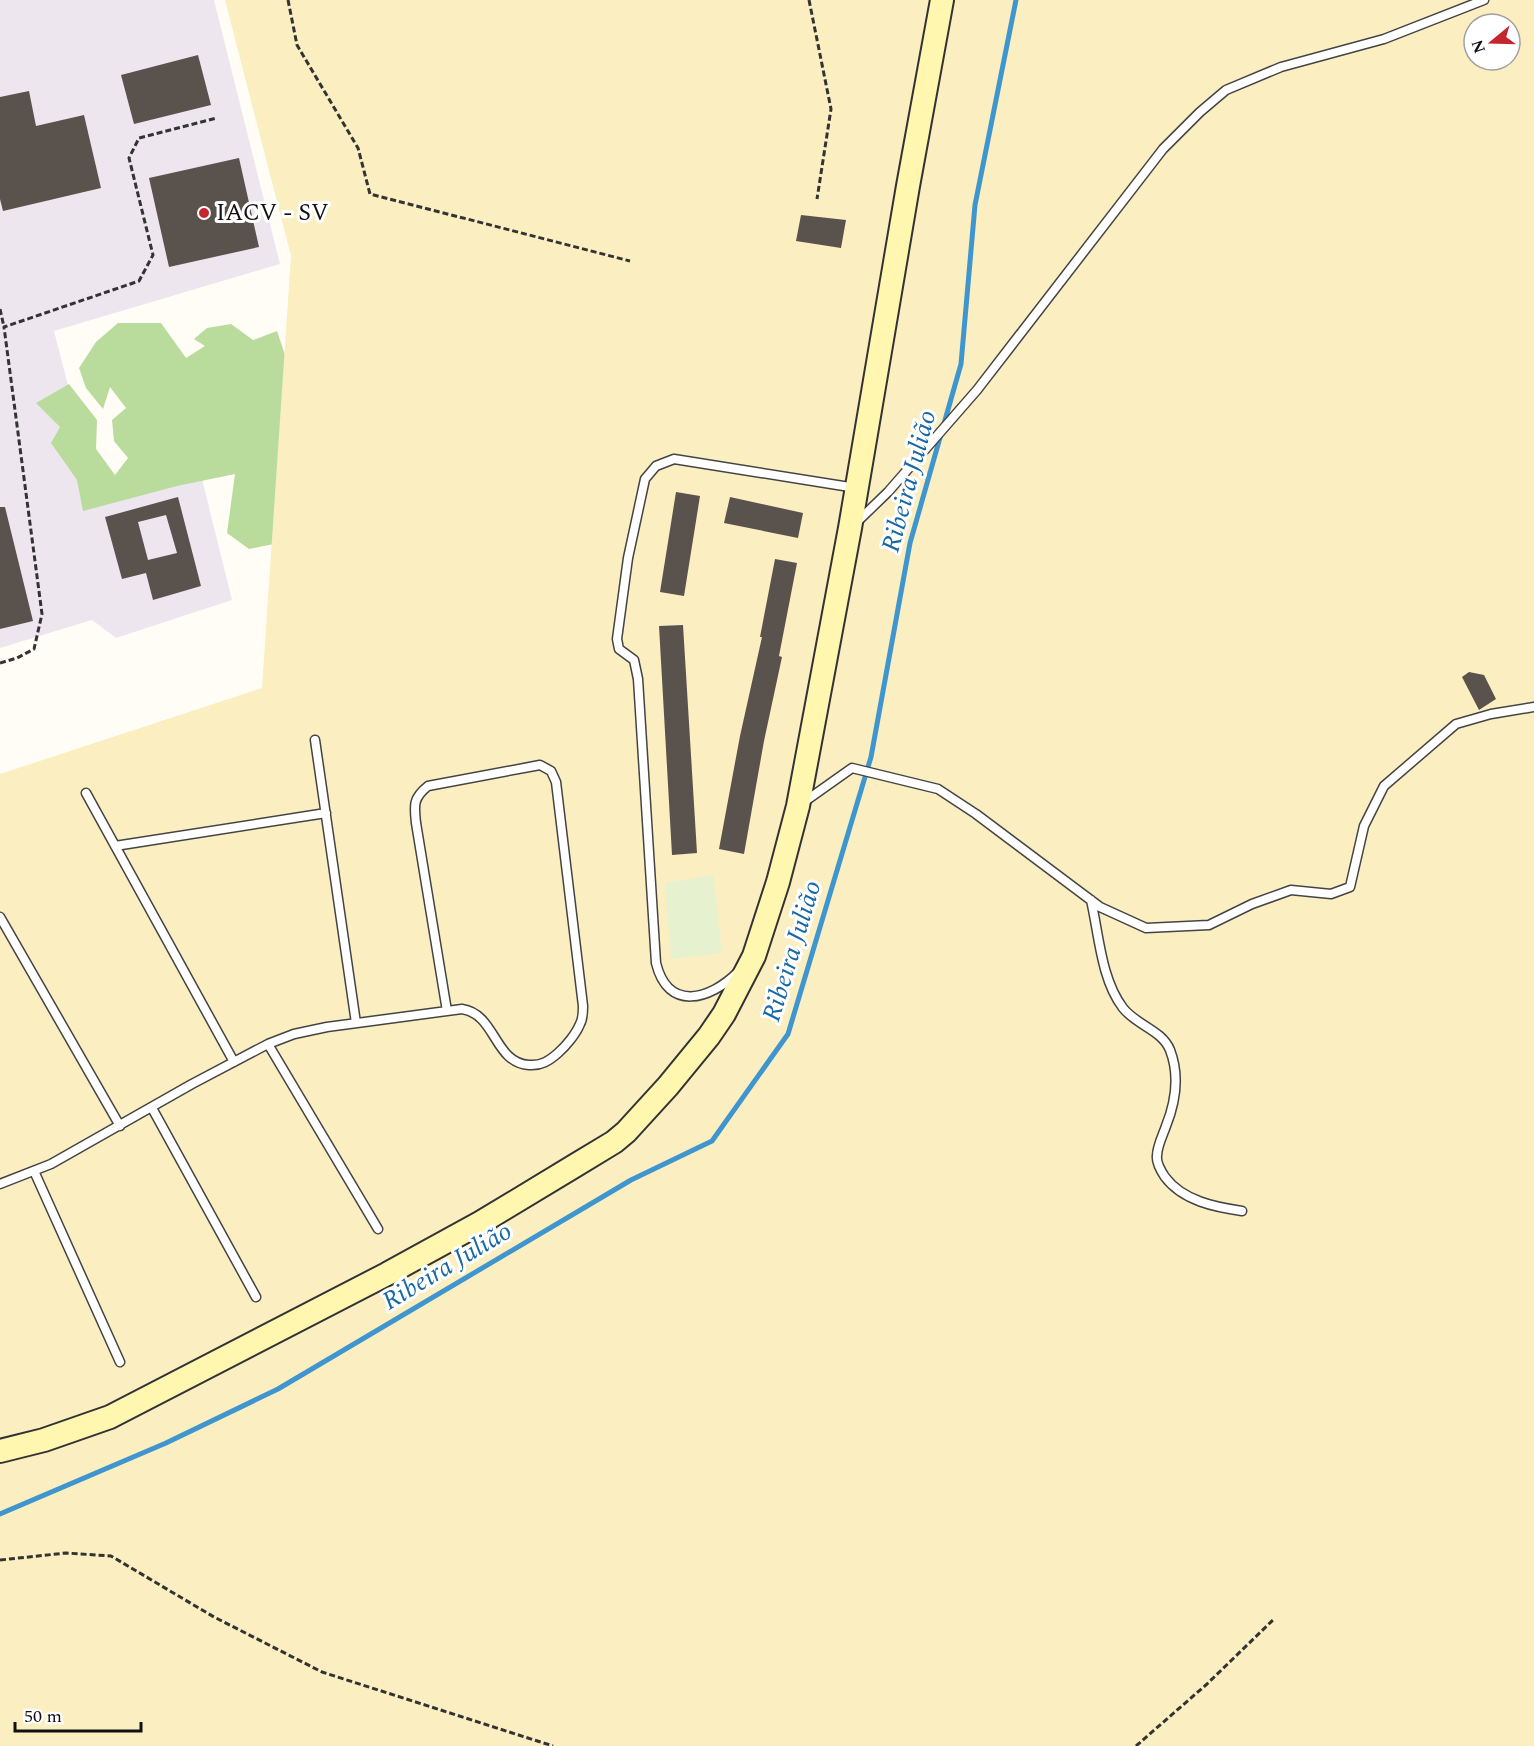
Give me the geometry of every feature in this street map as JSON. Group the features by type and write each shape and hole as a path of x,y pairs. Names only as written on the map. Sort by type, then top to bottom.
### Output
{"main road":[{"path":"0,1451 44,1440 110,1417 387,1274 480,1223 614,1142 649,1108 709,1036 734,996 753,956 778,882 798,806 850,528 942,0"}],"lane":[{"path":"850,528 888,492 976,390 1162,149 1226,90 1281,67 1384,39 1484,0"},
{"path":"753,956 736,975 713,991 699,995 674,993 663,982 657,969 638,679 634,660 620,649 617,639 620,605 634,524 645,479 656,466 674,459 856,488"},
{"path":"798,806 852,768 938,789 976,814 1100,907 1146,928 1209,925 1252,904 1291,890 1331,894 1350,887 1364,826 1383,786 1456,724 1491,714 1534,707"},
{"path":"315,740 356,1023"},
{"path":"0,1184 34,1171 268,1044 294,1034 462,1009 472,1011 484,1020 506,1056 518,1065 537,1066 550,1060 581,1023 583,1006 556,782 551,771 540,765 428,786 419,793 414,806 447,1011"},
{"path":"86,793 234,1062"},
{"path":"116,846 326,813"},
{"path":"1091,900 1106,971 1116,997 1125,1011 1166,1041 1171,1052 1176,1083 1175,1103 1156,1158 1161,1171 1170,1183 1186,1196 1215,1207 1242,1211"},
{"path":"0,917 120,1126"},
{"path":"268,1044 378,1229"},
{"path":"152,1108 256,1297"},
{"path":"34,1171 120,1362"}],"path":[{"path":"288,0 297,45 358,148 370,194 630,261"},
{"path":"809,0 831,109 816,199"},
{"path":"4,327 139,281 153,255 129,158 139,138 217,118"},
{"path":"0,309 42,614 34,650 0,663"},
{"path":"0,1560 66,1553 111,1556 214,1617 322,1672 553,1746"},
{"path":"1136,1746 1206,1684 1275,1618"}],"shaded area":[{"path":"0,0 214,0 280,264 54,331 97,497 200,471 232,600 116,638 92,620 0,648"}],"green space":[{"path":"118,323 161,323 186,358 205,346 194,339 207,328 231,324 253,340 277,331 287,361 303,538 249,549 227,533 235,474 177,486 83,511 77,480 51,443 60,427 36,403 69,384 97,420 96,449 115,475 128,458 114,441 112,420 126,408 110,387 103,409 86,388 79,368 96,342"},
{"path":"713,875 722,953 671,959 665,883"}],"sand":[{"path":"225,0 1534,0 1534,1746 0,1746 0,774 262,688 291,256"}],"building":[{"path":"198,55 211,105 134,124 121,75"},
{"path":"29,91 36,126 84,115 101,188 3,211 0,199 0,97"},
{"name":"IACV - SV","path":"239,158 259,247 169,267 149,178"},
{"path":"801,215 846,220 841,248 796,241"},
{"path":"676,492 700,496 684,596 660,592"},
{"path":"178,497 201,586 153,600 146,573 122,579 105,517","holes":["166,515 177,553 148,560 138,522"]},
{"path":"730,497 803,513 798,538 724,523"},
{"path":"0,507 5,507 33,621 0,629"},
{"path":"775,559 797,563 779,656 782,657 744,854 719,849 740,736 762,637 760,637"},
{"path":"683,625 697,853 672,855 659,626"},
{"path":"1469,672 1484,675 1496,699 1479,710 1462,677"}],"waterway":[{"name":"Ribeira Julião","path":"0,1514 166,1443 278,1389 631,1180 712,1141 788,1034 871,757 910,543 961,364 975,205 1016,0"}],"place":[{"name":"IACV - SV","path":"204,213"}]}
